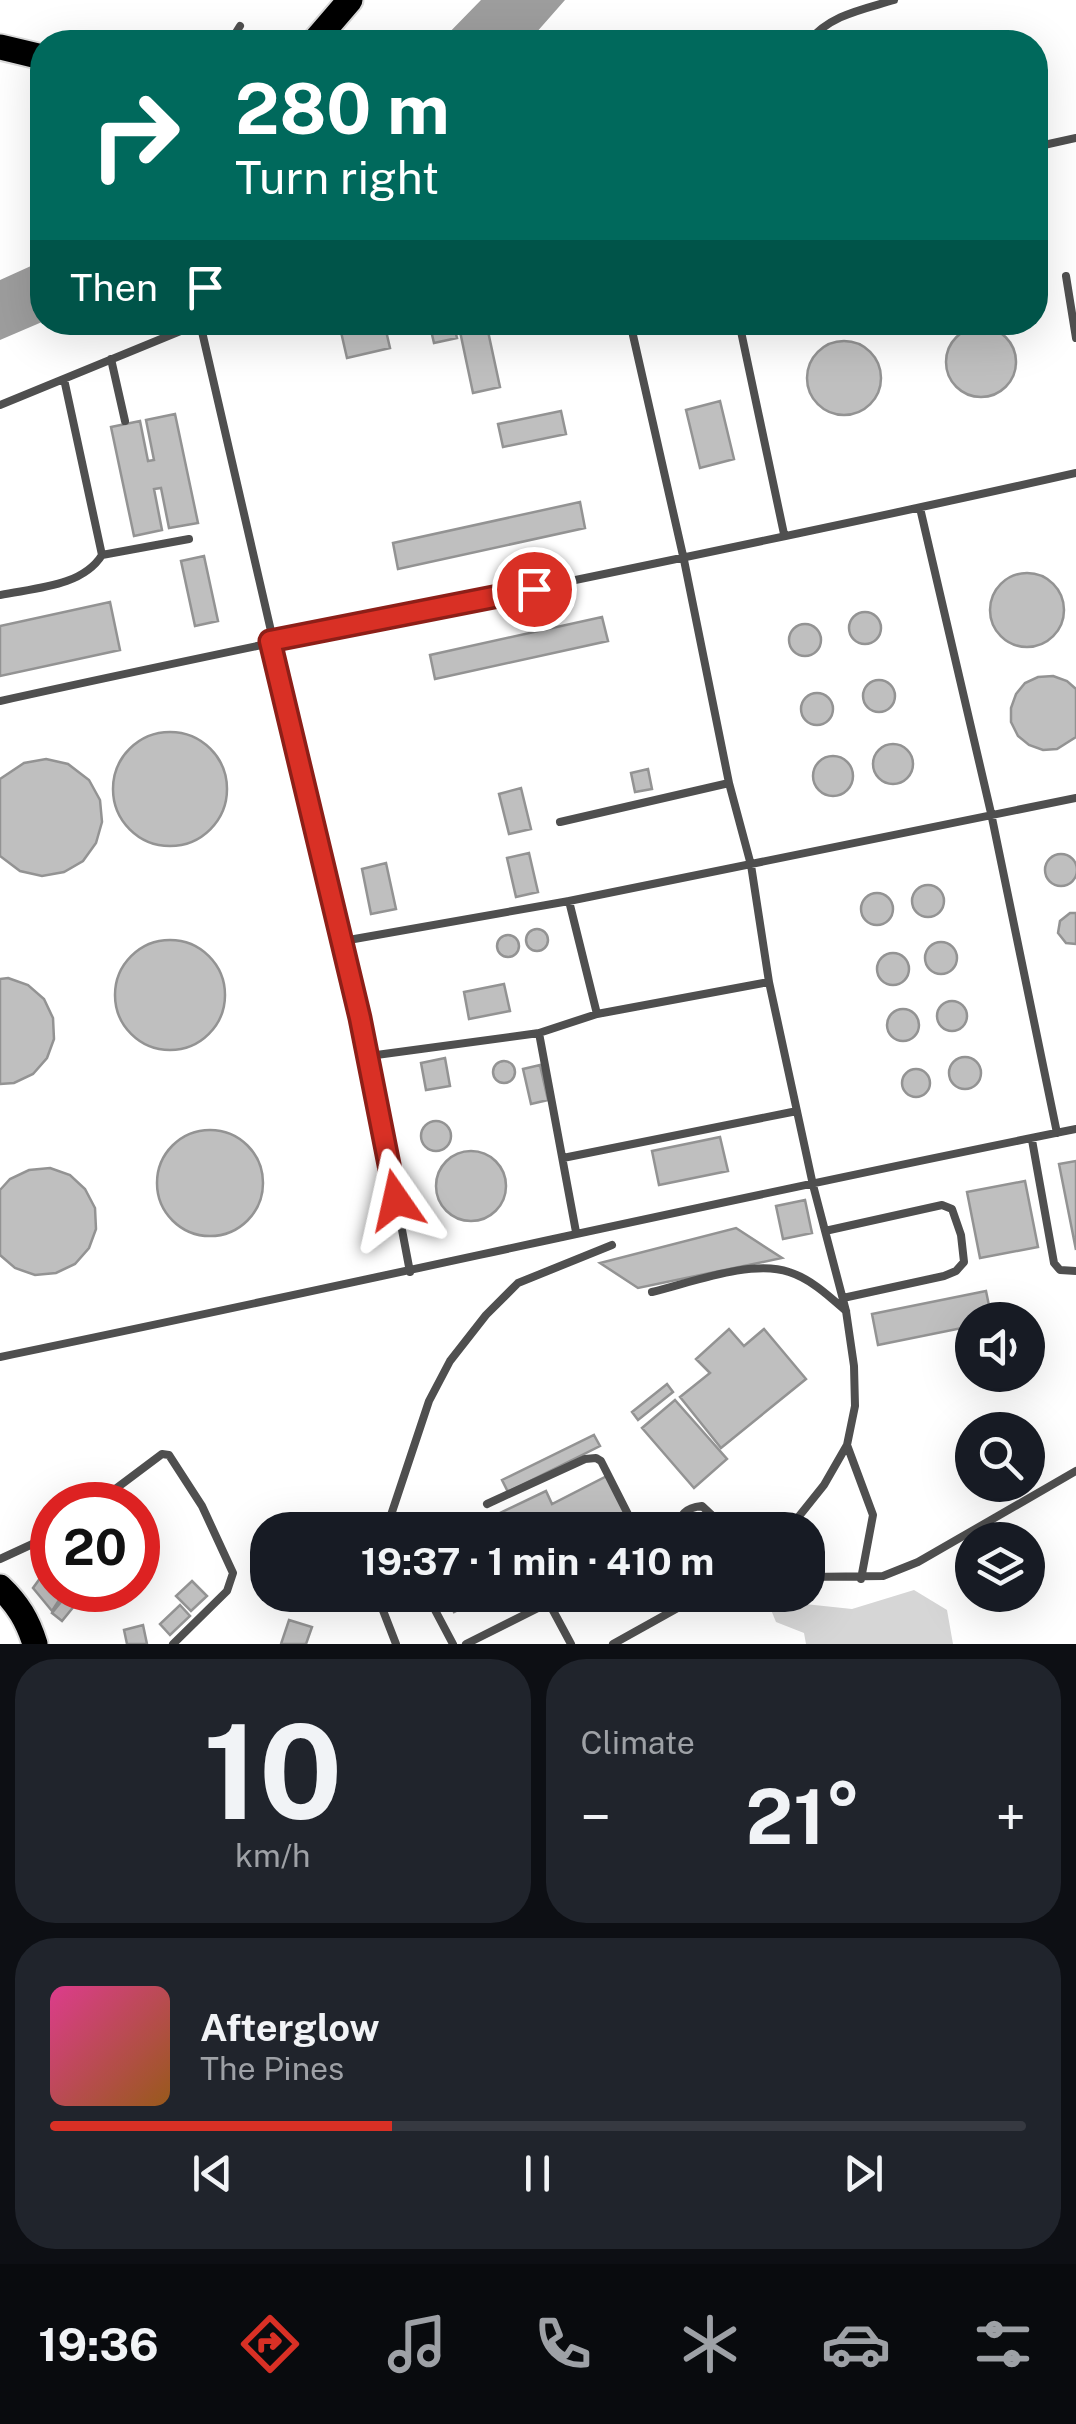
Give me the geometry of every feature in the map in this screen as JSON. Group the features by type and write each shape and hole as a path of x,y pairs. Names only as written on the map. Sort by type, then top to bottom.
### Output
{"main road":[{"path":"324,30 350,0"},
{"path":"0,47 30,54"},
{"path":"0,1587 28,1623 35,1644"}],"lane":[{"path":"818,30 840,16 894,0"},
{"path":"238,30 240,26"},
{"path":"1048,144 1076,138"},
{"path":"1066,276 1076,338"},
{"path":"0,405 172,335"},
{"path":"205,335 270,641 368,1056 410,1272"},
{"path":"633,335 751,865 769,982 813,1185 846,1311 854,1366 855,1406 848,1445 802,1512"},
{"path":"742,335 784,534"},
{"path":"111,359 125,421"},
{"path":"0,595 79,578 94,568 102,555 64,379"},
{"path":"0,701 270,641 684,560 784,534 1076,473"},
{"path":"920,508 990,813 1057,1133"},
{"path":"102,555 189,539"},
{"path":"560,822 730,783"},
{"path":"342,941 569,901 1076,798"},
{"path":"569,901 598,1014"},
{"path":"368,1056 539,1034 598,1014 769,982"},
{"path":"539,1034 576,1232"},
{"path":"562,1158 797,1111"},
{"path":"0,1357 1076,1129"},
{"path":"1032,1140 1054,1264 1060,1270 1076,1271"},
{"path":"825,1231 942,1205 952,1209 961,1236 964,1262 956,1271 843,1298"},
{"path":"392,1512 429,1402 450,1362 486,1315 518,1283 612,1245"},
{"path":"652,1292 744,1270 773,1268 815,1284 846,1311"},
{"path":"848,1445 873,1515 861,1579"},
{"path":"125,1482 162,1454 169,1455 202,1506 233,1573 227,1592 174,1644"},
{"path":"487,1504 585,1459 596,1458 627,1512"},
{"path":"825,1578 883,1576 918,1562 1076,1471"},
{"path":"684,1512 702,1506 708,1512"},
{"path":"0,1559 30,1545"},
{"path":"384,1612 396,1644"},
{"path":"436,1612 453,1644"},
{"path":"466,1644 531,1612"},
{"path":"554,1612 572,1644"},
{"path":"612,1644 669,1612"}],"shaded area":[{"path":"481,0 565,0 539,30 452,30"},
{"path":"30,266 30,327 0,340 0,280"},
{"path":"914,1590 947,1610 953,1644 806,1644 804,1633 776,1622 772,1612 825,1612 825,1606 852,1609"}],"building":[{"path":"342,335 387,335 390,348 347,358"},
{"path":"432,335 456,335 457,338 434,343"},
{"path":"461,335 489,335 500,387 473,393"},
{"path":"961,335 1001,335 1013,349 1013,375 994,394 968,394 949,375 949,349"},
{"path":"844,341 870,352 881,378 870,404 844,415 818,404 807,378 818,352"},
{"path":"720,401 734,459 700,468 686,410"},
{"path":"561,411 566,434 503,447 498,424"},
{"path":"175,414 198,523 169,528 161,488 154,489 162,530 134,536 111,427 140,421 148,461 154,460 146,420"},
{"path":"580,502 585,528 398,569 393,543"},
{"path":"204,556 218,621 195,626 181,561"},
{"path":"1027,573 1053,584 1064,610 1053,636 1027,647 1001,636 990,610 1001,584"},
{"path":"110,602 120,650 0,676 0,626"},
{"path":"865,612 876,617 881,628 876,639 865,644 854,639 849,628 854,617"},
{"path":"602,617 608,641 435,679 430,655"},
{"path":"805,624 816,629 821,640 816,651 805,656 794,651 789,640 794,629"},
{"path":"1053,676 1076,689 1076,737 1057,749 1043,750 1018,736 1011,722 1011,708 1025,683"},
{"path":"879,680 890,685 895,696 890,707 879,712 868,707 863,696 868,685"},
{"path":"817,693 828,698 833,709 828,720 817,725 806,720 801,709 806,698"},
{"path":"170,732 202,741 218,757 227,789 218,821 202,837 170,846 138,837 122,821 113,789 122,757 138,741"},
{"path":"893,744 907,750 913,764 907,778 893,784 879,778 873,764 879,750"},
{"path":"833,756 847,762 853,776 847,790 833,796 819,790 813,776 819,762"},
{"path":"46,759 68,764 89,780 100,800 102,822 96,843 83,861 64,872 42,876 20,871 0,856 0,779 24,763"},
{"path":"648,769 652,789 635,792 631,773"},
{"path":"521,788 531,829 509,834 499,794"},
{"path":"529,853 538,892 516,897 507,858"},
{"path":"1061,854 1072,859 1077,870 1072,881 1061,886 1050,881 1045,870 1050,859"},
{"path":"386,863 396,909 371,914 362,869"},
{"path":"928,885 939,890 944,901 939,912 928,917 917,912 912,901 917,890"},
{"path":"877,893 888,898 893,909 888,920 877,925 866,920 861,909 866,898"},
{"path":"1076,913 1076,944 1066,943 1058,933 1060,921"},
{"path":"537,929 548,940 537,951 526,940"},
{"path":"508,935 519,946 508,957 497,946"},
{"path":"170,940 191,944 209,956 221,974 225,995 221,1016 209,1034 191,1046 170,1050 149,1046 131,1034 119,1016 115,995 119,974 131,956 149,944"},
{"path":"941,942 952,947 957,958 952,969 941,974 930,969 925,958 930,947"},
{"path":"893,953 904,958 909,969 904,980 893,985 882,980 877,969 882,958"},
{"path":"0,979 28,985 44,999 53,1018 54,1039 47,1058 33,1074 14,1083 0,1084"},
{"path":"504,984 510,1011 469,1019 464,992"},
{"path":"952,1001 963,1005 967,1016 963,1027 952,1031 941,1027 937,1016 941,1005"},
{"path":"903,1009 914,1014 919,1025 914,1036 903,1041 892,1036 887,1025 892,1014"},
{"path":"965,1057 976,1062 981,1073 976,1084 965,1089 954,1084 949,1073 954,1062"},
{"path":"445,1058 450,1086 426,1090 421,1063"},
{"path":"504,1061 515,1072 504,1083 493,1072"},
{"path":"540,1065 548,1100 531,1104 523,1069"},
{"path":"916,1069 926,1073 930,1083 926,1093 916,1097 906,1093 902,1083 906,1073"},
{"path":"436,1121 450,1130 451,1136 442,1150 436,1151 422,1142 421,1136 430,1122"},
{"path":"210,1130 230,1134 248,1145 259,1163 263,1183 259,1203 248,1221 230,1232 210,1236 190,1232 172,1221 161,1203 157,1183 161,1163 172,1145 190,1134"},
{"path":"720,1137 728,1171 659,1185 652,1151"},
{"path":"471,1151 496,1161 506,1186 496,1211 471,1221 446,1211 436,1186 446,1161"},
{"path":"1076,1161 1076,1250 1059,1164"},
{"path":"50,1168 70,1175 85,1189 95,1208 96,1229 89,1248 75,1264 56,1273 35,1275 15,1268 0,1255 0,1190 10,1179 29,1170"},
{"path":"1025,1181 1038,1247 980,1258 967,1192"},
{"path":"805,1200 812,1233 783,1239 776,1206"},
{"path":"736,1228 782,1258 638,1288 600,1263"},
{"path":"986,1291 988,1302 955,1302 955,1329 878,1345 872,1314"},
{"path":"729,1329 744,1346 764,1329 806,1379 721,1448 680,1397 710,1373 696,1359"},
{"path":"667,1384 673,1392 638,1420 632,1412"},
{"path":"675,1400 727,1459 694,1488 642,1428"},
{"path":"594,1435 600,1446 508,1492 502,1480"},
{"path":"607,1476 625,1512 502,1512 546,1491 552,1504"},
{"path":"192,1581 207,1596 191,1611 176,1596"},
{"path":"180,1605 190,1616 170,1635 160,1624"},
{"path":"53,1612 69,1612 62,1621"},
{"path":"289,1620 312,1627 306,1644 281,1644"},
{"path":"143,1625 147,1644 127,1644 124,1630"}],"route":[{"path":"396,1200 360,1018 270,641 534,589"}]}
